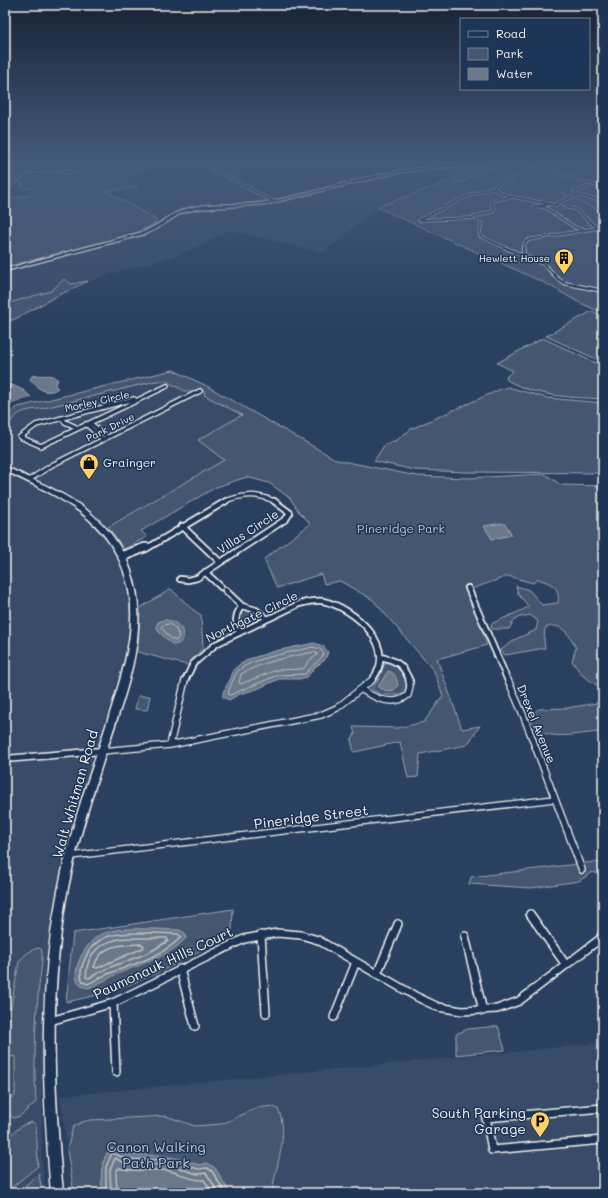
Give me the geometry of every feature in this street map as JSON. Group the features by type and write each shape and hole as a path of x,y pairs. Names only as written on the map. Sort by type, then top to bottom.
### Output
{"main road":[{"path":"5,270 144,233 157,228 171,217"},
{"name":"Walt Whitman Road","path":"5,469 70,501 90,514 105,530 122,556 130,576 134,595 135,625 130,660 84,808 58,914 51,973 48,1057 49,1108 57,1193"}],"street":[{"path":"424,217 418,220 476,219 481,217"},
{"path":"559,217 576,228 584,229"},
{"path":"584,217 603,233"},
{"path":"476,219 481,223 480,236 482,238 544,264 558,279 564,283 603,290"},
{"path":"524,256 524,244 528,240 584,229 597,228"},
{"path":"516,252 523,251"},
{"name":"Morley Circle","path":"136,400 134,399 36,425 20,437 41,446 168,386"},
{"name":"Park Drive","path":"29,480 52,465 200,391"},
{"name":"Morley Circle","path":"62,418 65,422 78,428"},
{"name":"Morley Circle","path":"88,424 105,438"},
{"name":"Villas Circle","path":"122,556 142,551 226,500 237,496 251,495 266,497 277,502 288,511 289,516 286,519 197,578 188,580 180,579"},
{"path":"182,526 220,562"},
{"path":"205,572 242,606 248,606 254,609 263,614 267,619"},
{"name":"Drexel Avenue","path":"468,588 524,717 582,870"},
{"name":"Northgate Circle","path":"170,745 182,688 187,675 194,664 206,651 238,633 306,602 330,603 348,611 364,624 376,639 381,657"},
{"path":"238,633 236,629 236,621 238,611 242,606"},
{"path":"5,759 170,745 321,714 338,708 362,690 376,676 381,657 394,660 402,668 410,684 411,691 402,699 389,700 377,698 362,690"},
{"name":"Pineridge Street","path":"71,856 554,799"},
{"path":"530,914 566,965"},
{"path":"377,974 398,924"},
{"name":"Paumonauk Hills Court","path":"49,1021 113,1003 244,939 277,933 302,935 318,940 417,997 438,1007 462,1011 497,1009 519,1001 566,965 601,942 603,932"},
{"path":"261,935 266,1013"},
{"path":"465,936 483,1011"},
{"path":"334,1017 356,962"},
{"path":"180,969 195,1026"},
{"path":"113,1003 116,1072"},
{"path":"603,1108 486,1118 492,1150 603,1140"}],"shaded area":[{"path":"5,217 367,217 323,253 228,230 204,244 174,256 108,275 62,291 5,320"},
{"path":"175,370 250,411 199,439 225,460 100,530 114,551 125,579 130,604 129,636 125,655 78,811 53,913 43,1006 42,1157 45,1193 5,1193 5,417 18,407"},
{"path":"603,1043 603,1193 74,1193 60,1096"}],"green space":[{"path":"5,217 151,217 156,220 154,224 134,234 5,267"},
{"path":"399,217 603,217 603,313 578,302 547,284"},
{"path":"64,279 71,284 88,281 15,319 5,322 5,304 51,291"},
{"path":"592,311 603,316 603,359 596,359 546,336"},
{"path":"543,338 593,362 603,363 603,399 566,397 541,393 518,386 507,380 506,377 513,371 497,363"},
{"name":"Pineridge Park","path":"173,370 205,385 337,460 417,476 467,478 545,474 561,485 603,486 603,667 601,669 603,674 603,683 598,686 582,675 572,661 576,648 574,643 564,630 555,626 545,628 545,648 505,655 501,650 516,639 536,630 538,621 530,615 516,618 509,629 492,629 491,624 529,607 518,594 516,586 529,590 542,605 558,603 558,593 551,584 538,579 533,583 508,576 469,590 487,645 437,659 462,729 480,726 467,745 420,754 418,777 408,778 400,742 354,752 351,740 355,734 353,727 398,728 424,722 443,696 434,671 373,600 340,581 324,584 321,574 277,588 264,559 309,525 309,522 299,512 290,498 269,483 247,477 216,487 141,531 147,537 124,549 108,527 224,460 198,440 242,415 204,395 205,392 202,390 185,391 166,381 156,381 40,409 28,410 16,416 5,428 5,417 18,407"},
{"path":"508,387 547,398 603,403 603,473 414,470 374,461 385,444 397,440 411,429"},
{"path":"171,589 192,609 201,615 203,648 187,665 138,652 140,608"},
{"path":"244,609 258,615 259,619 246,626 242,626 240,618"},
{"path":"387,662 394,665 403,675 406,688 400,695 382,695 371,689 378,681 384,665"},
{"path":"138,696 150,696 147,710 135,709"},
{"path":"603,702 603,732 552,735 538,730 528,717 539,709 567,708"},
{"path":"594,862 603,863 603,876 592,872 579,881 531,888 469,884 471,877"},
{"path":"233,909 232,930 189,957 123,987 66,1002 73,933"},
{"path":"39,948 42,950 42,956 36,1036 36,1102 20,1116 13,1118 8,1112 7,1099 15,1096 15,1056 8,1058 8,1023 19,962 28,953"},
{"path":"498,1026 505,1050 456,1055 456,1034 468,1029"},
{"name":"Canon Walking Path Park","path":"272,1106 278,1109 283,1129 281,1151 272,1193 74,1193 67,1150 73,1127 82,1122 91,1120 166,1116 195,1126 222,1124 257,1108"},
{"path":"32,1122 36,1125 38,1166 5,1193 5,1139 23,1125"},
{"path":"39,1174 42,1193 16,1193"}],"water":[{"path":"50,375 55,378 58,380 55,386 58,388 50,391 42,390 30,379 32,376"},
{"path":"10,384 23,390 31,397 13,403 5,408 5,387"},
{"path":"502,523 506,525 512,535 492,539 484,526"},
{"path":"164,620 171,621 176,624 183,632 182,641 179,644 173,645 159,632 156,626 158,622"},
{"path":"314,643 323,646 328,652 325,660 315,667 307,677 299,679 279,679 257,689 240,694 229,700 223,697 223,692 231,678 233,670 249,659 275,651"},
{"path":"388,671 394,674 398,685 394,690 387,691 378,687"},
{"path":"155,929 179,930 185,933 186,938 170,951 161,956 113,976 98,984 88,988 80,985 76,973 78,965 85,950 95,938 107,932 113,931"},
{"path":"116,1148 128,1155 157,1155 186,1160 199,1165 207,1163 215,1168 230,1193 103,1193 101,1176 104,1159 110,1149"}],"place":[{"name":"Hewlett House","path":"564,275"},
{"name":"Grainger","path":"89,480"},
{"name":"South Parking Garage","path":"540,1138"}]}
